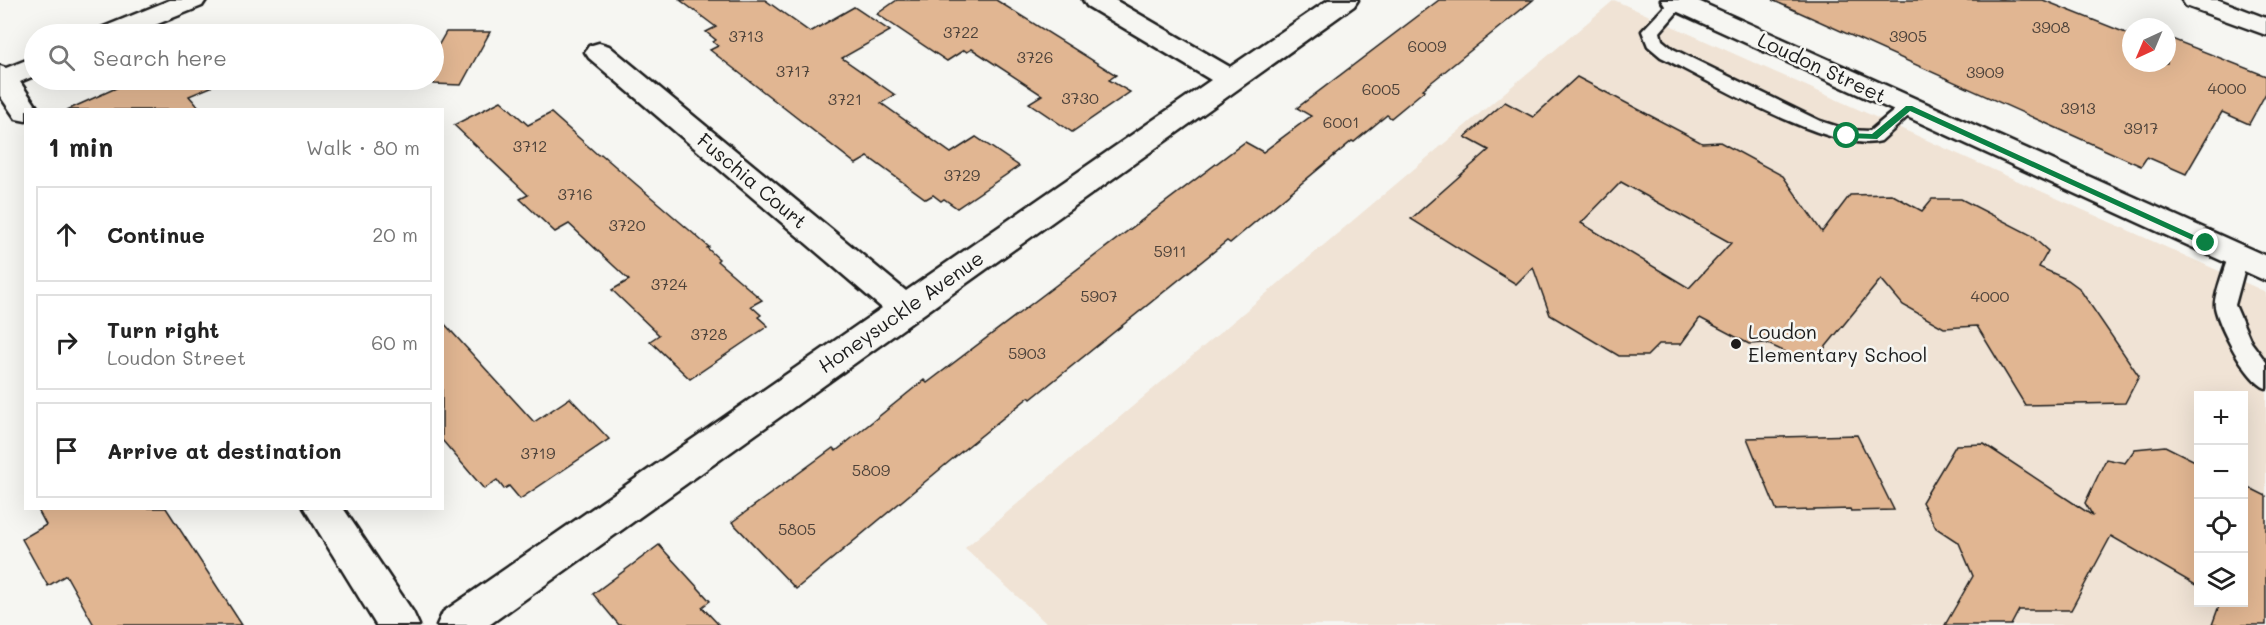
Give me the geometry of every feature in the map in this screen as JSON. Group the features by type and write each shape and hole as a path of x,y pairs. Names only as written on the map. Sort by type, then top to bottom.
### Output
{"street":[{"path":"134,24 193,0"},
{"path":"1096,0 1231,80"},
{"name":"Honeysuckle Avenue","path":"457,625 1345,0"},
{"path":"2195,0 2266,27"},
{"name":"Loudon Street","path":"1676,1 2266,269"},
{"name":"Fuschia Court","path":"599,52 905,309"},
{"path":"24,69 2,77 24,109"},
{"path":"323,510 399,625"}],"lane":[{"path":"1676,1 1651,31 1654,42 1667,54 1814,125 1847,136 1874,137 1909,108"},
{"path":"2238,257 2225,305 2242,346 2266,379"}],"shaded area":[{"name":"Loudon Elementary School","path":"1614,0 2266,292 2266,625 1048,625 965,548"}],"building":[{"path":"680,0 765,0 810,32 854,7 890,31 842,58 895,95 881,103 951,153 976,137 1019,166 957,208 933,195 926,199 868,157 856,164 710,50 718,46 713,42 716,40 706,32 716,27"},
{"path":"897,0 996,0 1116,75 1109,80 1130,92 1072,132 1029,103 1042,95 972,49 967,52 964,50 947,61 877,14"},
{"path":"1439,0 1533,0 1423,89 1425,90 1391,118 1387,115 1354,142 1352,141 1230,243 1227,241 1031,399 1029,397 796,589 732,522 833,448 836,451 924,380 927,383 1245,142 1263,152 1311,116 1297,108"},
{"path":"1772,0 2043,0 2122,31 2122,72 2176,72 2176,41 2266,76 2266,93 2249,124 2222,112 2186,174 2147,157 2141,166"},
{"path":"446,32 490,32 461,85 444,84 444,36"},
{"path":"1577,77 1702,143 1720,142 1783,176 1822,232 1850,195 1891,194 1922,211 1932,199 1961,199 2029,234 2048,251 2039,267 2068,280 2079,288 2139,376 2125,403 2025,405 1977,326 1944,328 1903,305 1881,279 1819,355 1792,355 1766,343 1749,344 1700,318 1681,344 1659,344 1647,356 1619,356 1550,315 1533,267 1516,284 1411,219 1489,150 1465,137 1505,102 1533,117","holes":["1621,182 1731,243 1689,288 1581,223"]},
{"path":"112,90 204,90 189,96 199,108 71,108"},
{"path":"501,101 528,125 551,113 598,155 601,154 709,247 707,248 719,259 717,261 762,300 751,306 768,326 690,379 650,341 659,335 612,290 629,280 569,224 555,232 520,199 528,195 454,125"},
{"path":"444,323 534,422 570,398 609,439 520,499 509,486 504,489 497,480 484,489 444,442"},
{"path":"1857,435 1894,510 1777,511 1747,438"},
{"path":"1984,444 2093,516 2085,503 2106,459 2125,463 2135,449 2165,446 2194,460 2194,584 2111,536 2071,610 2019,610 2011,625 1945,625 1973,576 1959,543 1936,528 1922,502 1956,445"},
{"path":"2248,487 2266,496 2266,625 2212,625 2219,607 2248,607"},
{"path":"38,510 167,510 242,625 94,625 66,575 48,586 22,539 46,525"},
{"path":"659,545 710,601 702,607 719,625 619,625 593,594"}],"place":[{"name":"Loudon Elementary School","path":"1736,344"}],"route":[{"path":"1847,136 1874,137 1909,108 2206,243"}]}
